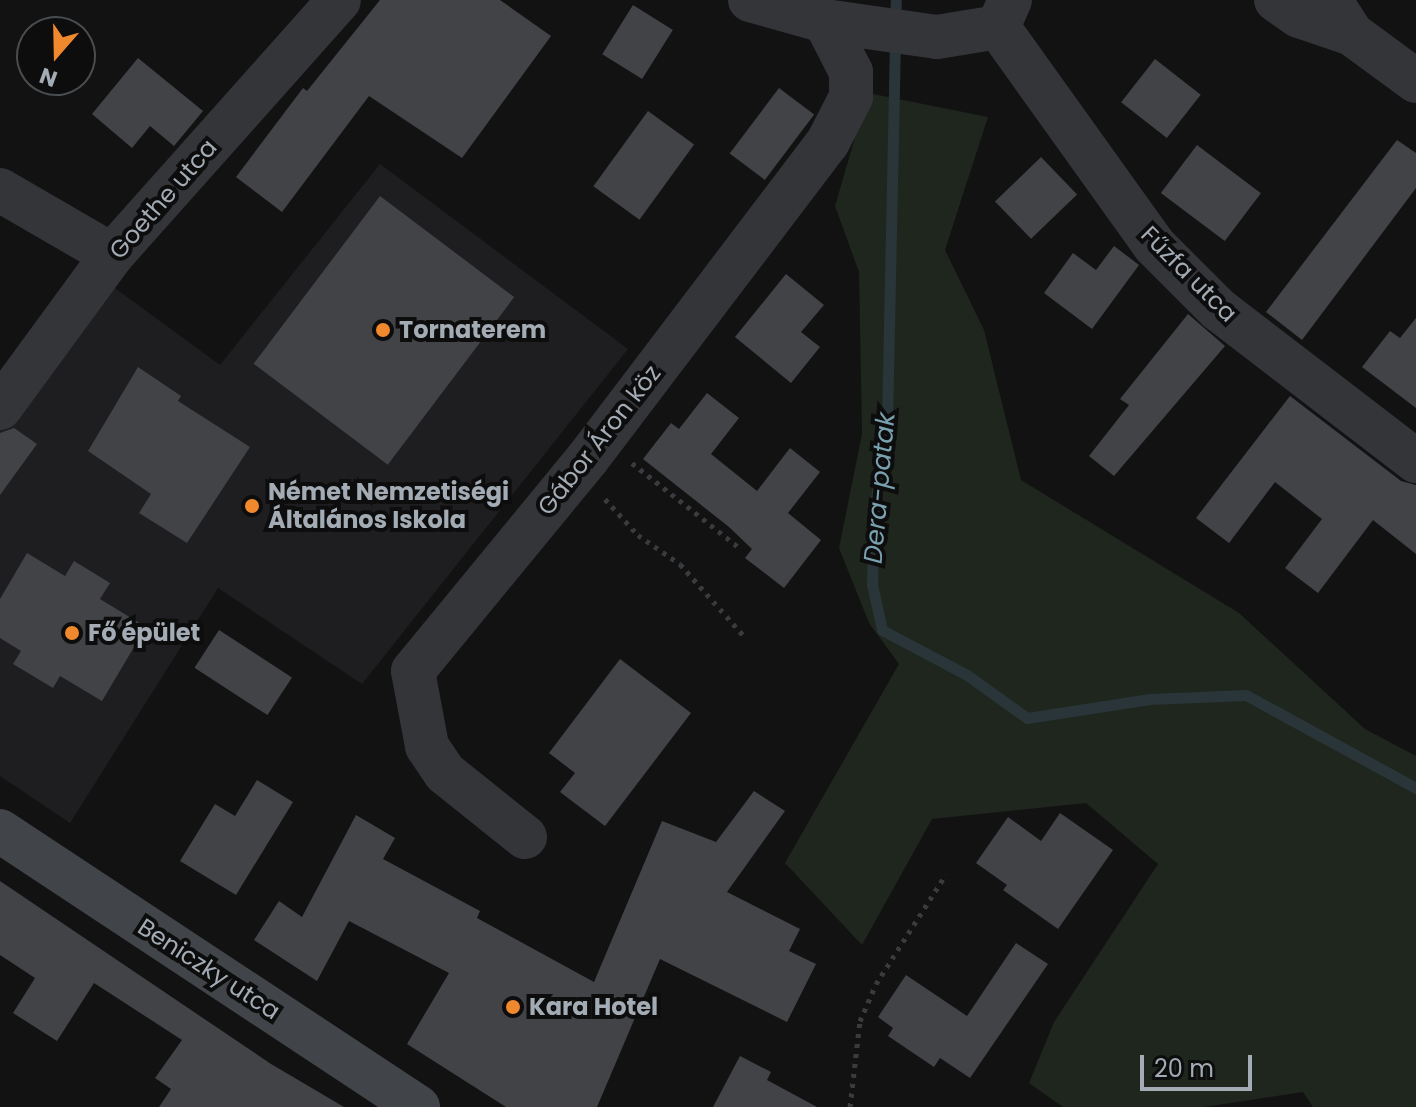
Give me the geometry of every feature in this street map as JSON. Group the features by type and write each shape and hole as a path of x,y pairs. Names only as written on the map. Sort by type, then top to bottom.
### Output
{"main road":[{"name":"Beniczky utca","path":"2,838 418,1107"}],"street":[{"name":"Goethe utca","path":"0,408 112,255 339,0"},
{"path":"750,0 842,22 937,37 1004,14"},
{"path":"1276,0 1299,16 1341,17 1416,81"},
{"name":"Fűzfa utca","path":"1004,14 1154,245 1218,309 1416,461"},
{"name":"Gábor Áron köz","path":"525,837 439,764 427,746 413,671 596,447 828,142 851,97 851,72 842,22"},
{"path":"0,190 112,255"}],"path":[{"path":"741,549 630,462 596,447 597,489 613,510 680,564 743,635"},
{"path":"850,1107 860,1021 876,984 946,874"}],"shaded area":[{"path":"868,93 988,117 945,250 984,330 1021,480 1239,613 1365,729 1416,756 1416,1107 1313,1107 1303,1092 1204,1107 1063,1107 1029,1083 1054,1022 1158,864 1086,803 932,819 862,945 785,863 899,664 869,623 839,548 862,434 859,272 835,206"},
{"name":"Német Nemzetiségi Általános Iskola","path":"380,164 628,349 362,684 218,588 70,823 0,776 0,425 97,275 220,365"}],"building":[{"path":"380,0 500,0 551,36 462,158 369,96 282,212 236,177 303,88 307,91"},
{"path":"633,5 673,30 642,79 602,54"},
{"path":"138,58 203,111 174,146 150,126 132,148 92,114"},
{"path":"1155,59 1201,95 1167,138 1121,102"},
{"path":"779,88 814,114 765,180 730,153"},
{"path":"648,111 694,145 639,220 593,186"},
{"path":"1397,140 1416,153 1416,188 1302,340 1266,312"},
{"path":"1197,145 1261,193 1225,241 1161,193"},
{"path":"1041,157 1077,194 1031,239 995,201"},
{"name":"Tornaterem","path":"380,196 514,297 388,465 254,364"},
{"path":"1114,246 1139,265 1092,329 1044,293 1073,253 1096,270"},
{"path":"786,274 824,305 801,332 820,347 791,383 735,337"},
{"path":"1188,314 1225,346 1114,476 1089,456 1129,405 1120,399"},
{"path":"1416,318 1416,408 1362,367 1390,331 1400,338"},
{"path":"138,367 181,396 178,401 250,447 187,543 139,513 151,494 88,451"},
{"path":"707,393 739,418 711,454 757,491 790,448 820,472 788,513 821,540 784,588 745,558 752,549 729,527 643,459 671,423 679,429"},
{"path":"1290,396 1401,481 1416,485 1416,554 1373,520 1318,593 1285,568 1322,519 1275,482 1229,543 1196,518"},
{"path":"14,428 37,444 0,495 0,433"},
{"name":"Fő épület","path":"27,553 65,576 74,561 110,583 100,599 146,627 102,701 60,676 53,688 13,664 21,651 0,638 0,599"},
{"path":"219,630 292,677 267,715 194,668"},
{"path":"620,659 691,713 605,826 560,792 575,773 549,753"},
{"path":"257,780 293,802 236,895 180,861 215,804 235,816"},
{"path":"754,791 785,811 727,892 800,929 789,951 816,964 787,1022 660,959 597,1107 506,1107 407,1044 449,973 349,921 317,981 254,940 279,901 302,917 356,815 395,838 383,859 480,911 477,918 594,982 662,821 716,842"},
{"path":"1060,813 1113,850 1058,929 1003,890 1007,885 976,863 1008,817 1041,841"},
{"path":"0,881 271,1064 344,1107 159,1107 171,1089 155,1078 182,1040 94,983 57,1041 13,1013 35,978 0,955"},
{"path":"1016,943 1048,964 970,1078 940,1058 934,1067 888,1036 893,1028 878,1017 906,975 967,1016"},
{"path":"740,1056 771,1072 767,1080 817,1107 713,1107"}],"waterway":[{"name":"Dera-patak","path":"895,24 896,0"},
{"name":"Dera-patak","path":"895,41 887,438 874,508 872,584 882,630 967,675 1027,718 1150,699 1246,695 1416,788"}],"place":[{"name":"Tornaterem","path":"383,330"},
{"name":"Német Nemzetiségi Általános Iskola","path":"252,506"},
{"name":"Fő épület","path":"72,633"},
{"name":"Kara Hotel","path":"513,1007"}]}
